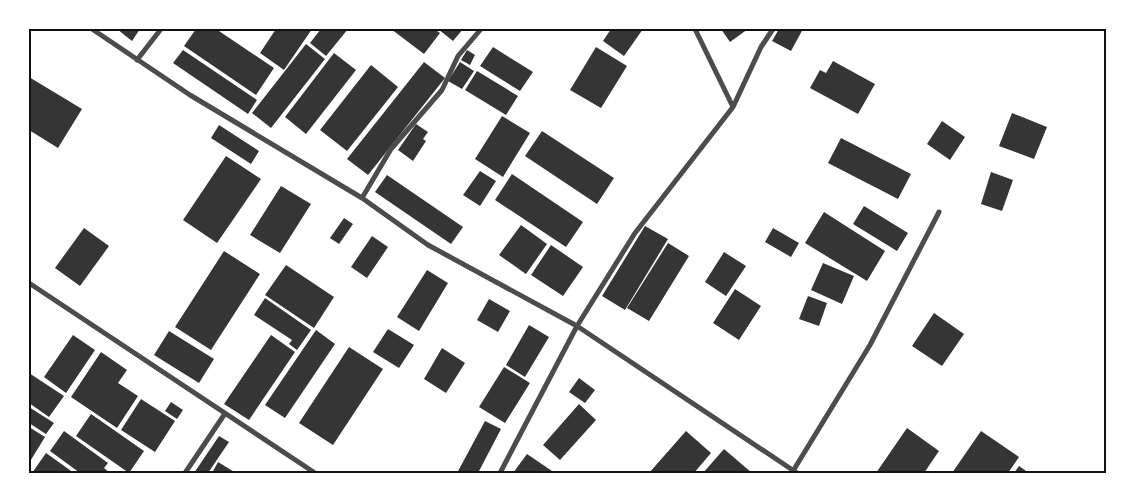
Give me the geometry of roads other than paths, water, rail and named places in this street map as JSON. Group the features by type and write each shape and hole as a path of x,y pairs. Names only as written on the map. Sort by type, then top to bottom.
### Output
{"street":[{"path":"92,29 190,96 362,198 428,245 577,326 795,472 870,345 939,212"},
{"path":"137,60 160,29"},
{"path":"362,198 391,149 442,90 458,56 481,29"},
{"path":"695,29 733,107"},
{"path":"500,473 577,326 635,233 733,107 761,47 773,29"},
{"path":"29,283 224,415 315,473"},
{"path":"185,473 224,415"}]}
